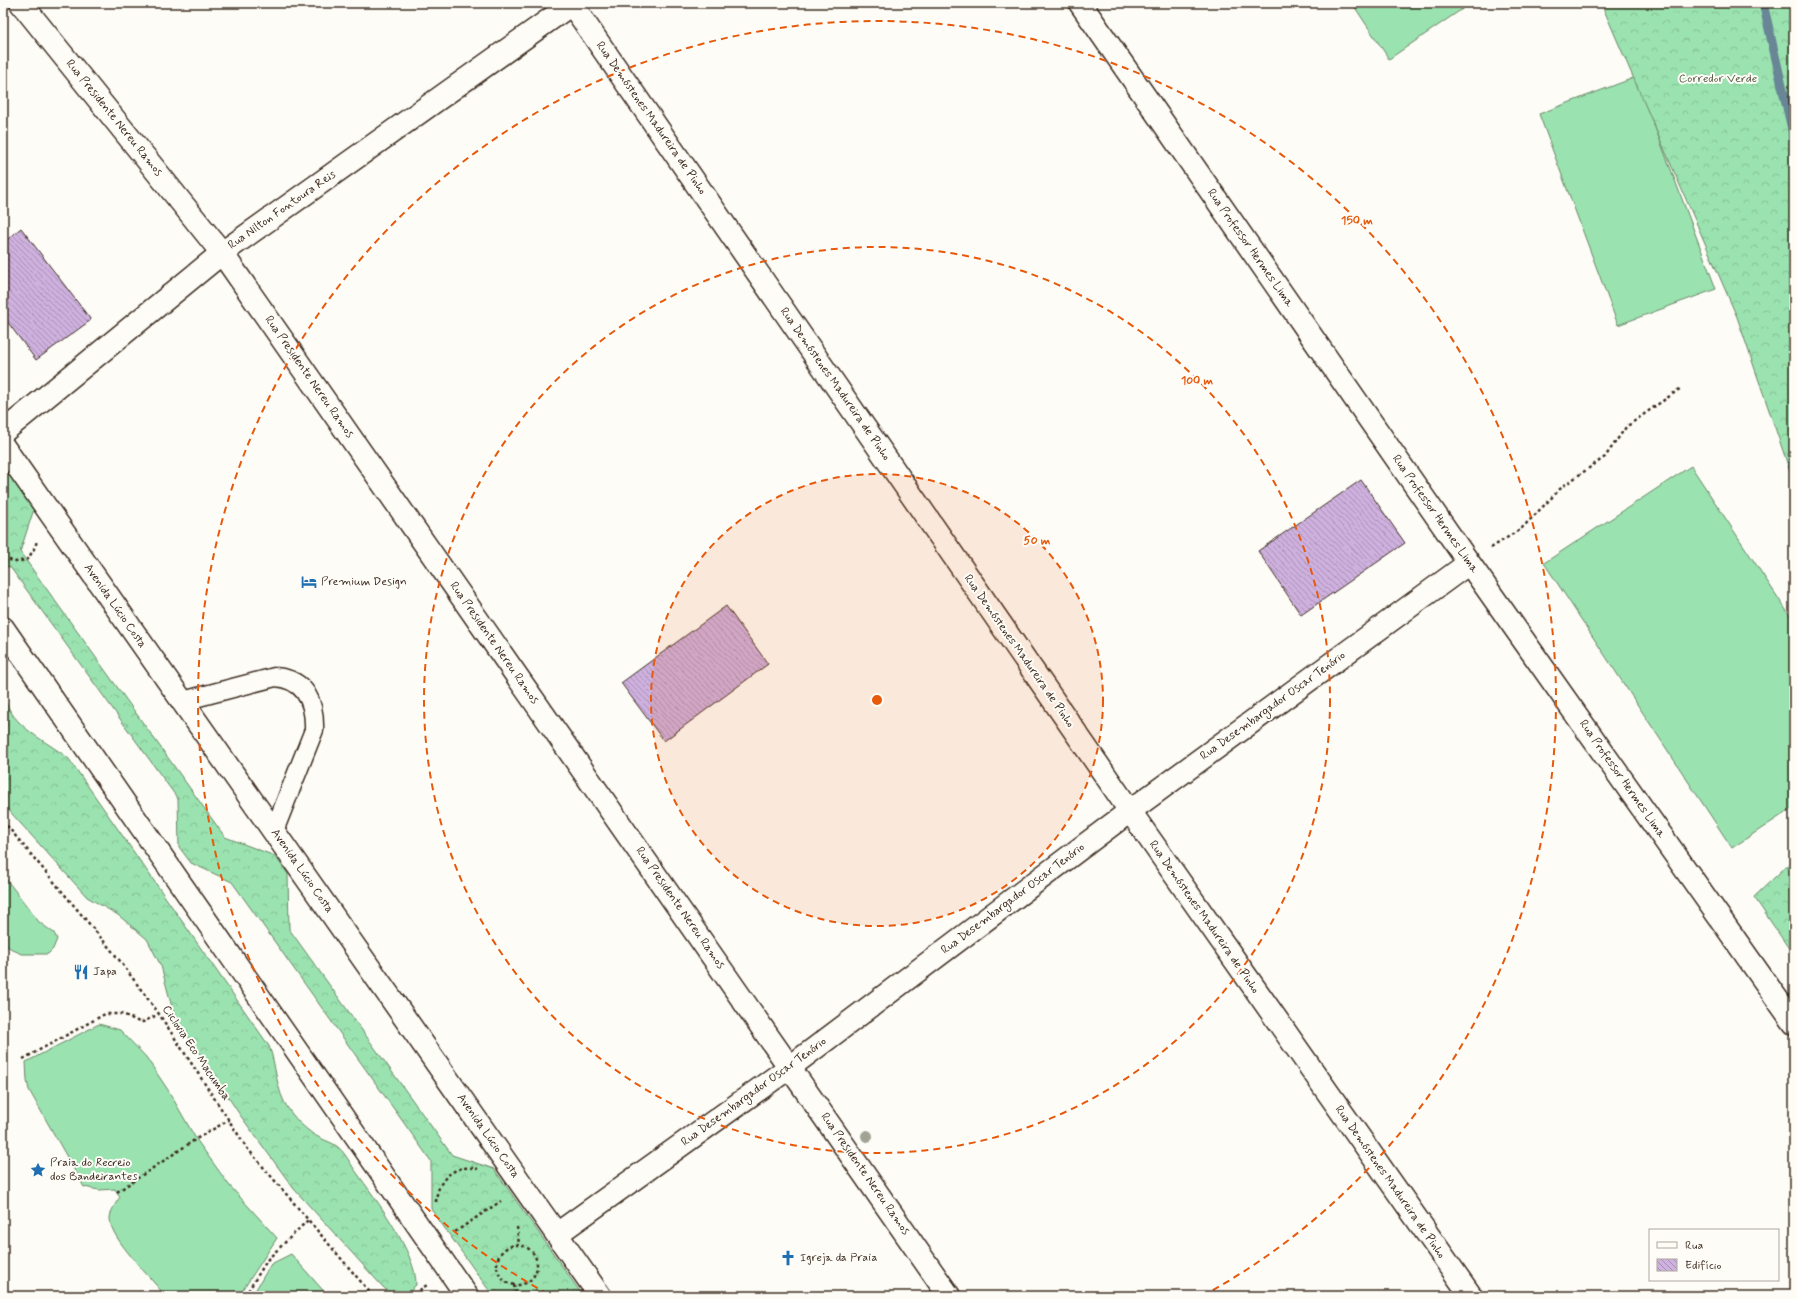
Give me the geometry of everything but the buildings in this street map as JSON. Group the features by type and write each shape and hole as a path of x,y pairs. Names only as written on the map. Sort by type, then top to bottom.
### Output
{"street":[{"name":"Rua Presidente Nereu Ramos","path":"21,3 222,253 949,1296"},
{"name":"Rua Nilton Fontoura Reis","path":"3,432 222,253 572,3"},
{"name":"Rua Demóstenes Madureira de Pinho","path":"572,3 1130,811 1471,1296"},
{"name":"Rua Professor Hermes Lima","path":"1080,3 1469,563 1794,1022"},
{"name":"Avenida Lúcio Costa","path":"3,446 600,1296"},
{"name":"Rua Desembargador Oscar Tenório","path":"557,1234 790,1067 1130,811 1469,563"},
{"path":"3,628 467,1296"}],"lane":[{"path":"182,701 275,677 286,678 299,684 309,700 314,714 314,730 274,830"}],"path":[{"path":"1469,563 1522,528 1564,486 1606,457 1626,427 1681,388"},
{"path":"3,558 21,562 28,559 31,555 38,537 40,499"},
{"name":"Ciclovia Eco Macumba","path":"3,821 117,956 159,1014 247,1148 373,1296"},
{"path":"23,1059 105,1014 123,1014 139,1022 143,1022 159,1014"},
{"path":"117,1192 196,1139 229,1120"},
{"path":"426,1237 436,1205 438,1190 447,1176 454,1170 466,1167 479,1169 482,1172"},
{"path":"497,1195 504,1206"},
{"path":"245,1296 268,1259 308,1220"},
{"path":"515,1222 519,1234 518,1245"},
{"path":"518,1245 530,1249 535,1254 537,1267 532,1278 527,1283 514,1285 503,1278 497,1266 498,1259 506,1249 518,1245"},
{"path":"419,1296 418,1293 427,1284"},
{"path":"514,1285 516,1296"}],"green space":[{"path":"1352,3 1471,3 1389,59"},
{"name":"Corredor Verde","path":"1601,3 1794,3 1794,483 1737,317"},
{"path":"1636,77 1716,289 1618,325 1539,114"},
{"path":"1691,466 1794,622 1794,807 1732,848 1544,563"},
{"path":"3,467 34,509 20,552 225,837 275,856 288,874 289,929 452,1155 494,1169 583,1296 493,1296 431,1209 431,1161 232,882 191,863 179,847 178,799 10,567 3,566"},
{"path":"3,695 14,717 22,725 69,759 269,1046 281,1095 289,1110 311,1133 342,1150 384,1211 403,1243 410,1258 414,1272 416,1285 406,1295 399,1296 390,1293 384,1288 294,1189 240,1115 174,1015 161,966 147,939 118,915 87,897 3,804"},
{"path":"1794,859 1794,956 1754,897"},
{"path":"3,875 39,922 54,933 57,939 53,949 48,954 21,954 3,944"},
{"path":"99,1024 120,1030 146,1057 168,1090 196,1139 229,1185 277,1238 239,1296 165,1296 124,1247 112,1227 110,1219 111,1213 120,1197 115,1189 99,1190 84,1187 29,1090 26,1062"},
{"path":"291,1254 328,1296 252,1296 271,1264"}],"waterway":[{"path":"1763,3 1794,138"}],"place":[{"name":"Premium Design","path":"309,582"},
{"name":"Japa","path":"81,972"},
{"name":"Praia do Recreio dos Bandeirantes","path":"38,1170"},
{"name":"Igreja da Praia","path":"788,1258"}]}
